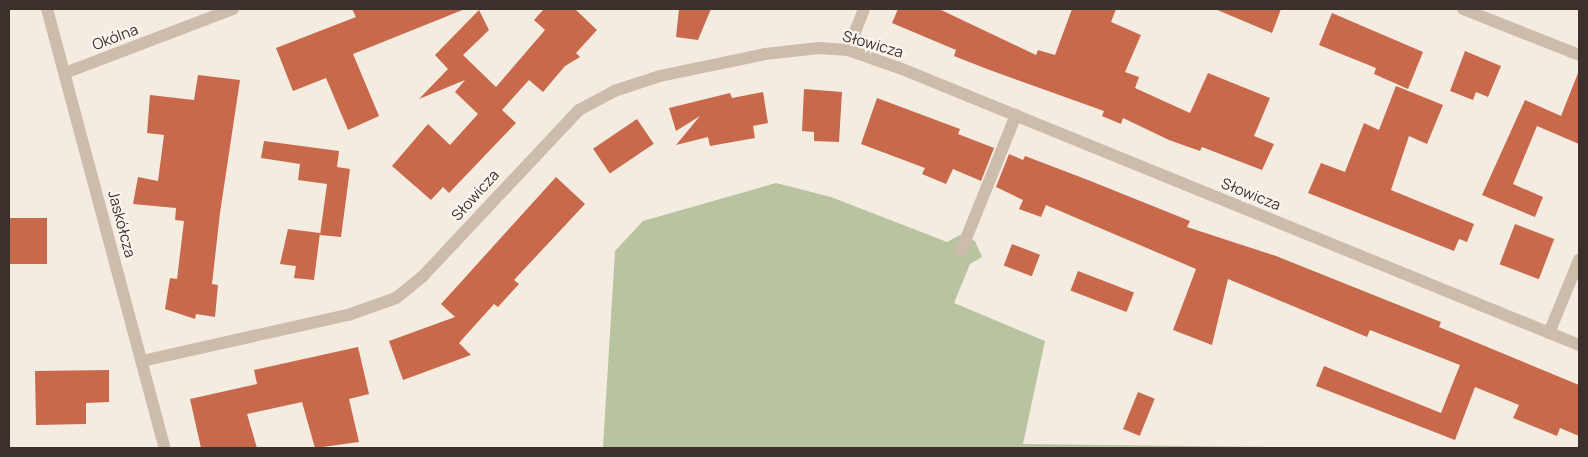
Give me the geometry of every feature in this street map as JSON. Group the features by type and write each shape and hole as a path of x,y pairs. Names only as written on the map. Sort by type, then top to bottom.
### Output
{"street":[{"name":"Jaskółcza","path":"47,9 165,448"},
{"name":"Okólna","path":"65,73 233,9"},
{"path":"848,50 864,9"},
{"path":"1463,9 1579,55"},
{"name":"Słowicza","path":"142,361 348,315 396,298 423,276 564,121 614,91 660,76 765,54 819,48 848,50 1016,115 1579,346"},
{"path":"961,251 1016,115"},
{"path":"1549,333 1579,260"}],"green space":[{"path":"776,183 831,197 947,242 960,235 975,241 982,257 970,264 954,303 1045,341 1023,444 1342,448 603,448 615,251 643,221"}],"building":[{"path":"352,9 465,9 353,54 379,116 348,130 326,78 293,91 276,48 356,17"},
{"path":"544,9 575,9 597,30 576,53 580,57 565,66 543,92 529,80 502,110 516,123 449,193 443,187 431,200 392,166 428,124 450,145 478,114 455,92 465,80 419,99 448,69 435,55 479,10 489,30 463,55 496,87 545,30 534,20"},
{"path":"679,9 711,9 698,40 676,37"},
{"path":"898,9 939,9 1036,55 1038,50 1055,55 1072,9 1116,9 1111,22 1141,35 1125,72 1139,77 1135,88 1190,113 1208,73 1270,98 1254,136 1274,144 1262,170 1202,147 1200,151 1169,140 1123,118 1121,124 1102,116 1104,111 954,56 956,50 892,23"},
{"path":"1215,9 1281,9 1272,33"},
{"path":"1332,13 1423,52 1408,89 1374,74 1376,68 1319,45"},
{"path":"1465,51 1501,66 1488,97 1476,92 1473,100 1450,91"},
{"path":"1578,73 1579,144 1537,126 1513,184 1543,197 1535,217 1482,195 1525,100 1561,116"},
{"path":"198,75 240,80 220,213 212,284 218,285 215,317 196,314 195,319 165,309 170,278 177,279 184,221 175,220 176,208 133,204 138,177 158,181 164,135 147,133 150,95 194,100"},
{"path":"1396,86 1443,105 1427,144 1409,136 1391,190 1474,224 1467,242 1459,239 1454,251 1308,193 1321,163 1345,172 1364,123 1379,130"},
{"path":"804,89 842,92 839,142 814,141 814,132 802,131"},
{"path":"763,92 768,123 753,126 755,138 710,146 708,137 676,145 700,116 676,131 669,108 730,93 732,98"},
{"path":"877,98 960,129 958,134 994,148 981,181 953,169 946,184 922,174 925,168 861,144"},
{"path":"637,119 654,144 610,174 593,149"},
{"path":"264,141 339,151 337,167 350,169 341,237 320,235 327,184 298,180 300,164 261,158"},
{"path":"1009,154 1023,160 1025,156 1088,180 1190,221 1187,227 1276,256 1441,322 1439,327 1579,385 1579,436 1560,428 1557,436 1513,418 1519,405 1475,387 1455,440 1316,386 1324,366 1441,413 1460,365 1370,330 1367,337 1228,279 1212,345 1173,330 1196,269 1046,205 1041,217 1019,209 1023,200 996,187"},
{"path":"556,177 585,204 514,280 519,284 498,307 494,304 459,343 471,355 403,380 389,341 455,317 441,304"},
{"path":"9,218 47,218 47,264 9,264"},
{"path":"1515,224 1554,239 1539,279 1500,264"},
{"path":"288,229 320,233 314,280 294,278 296,266 280,264"},
{"path":"1012,244 1040,255 1032,276 1004,265"},
{"path":"1078,271 1134,293 1126,312 1070,291"},
{"path":"358,347 369,394 349,399 359,442 315,448 302,402 247,414 257,448 201,448 190,399 257,384 254,370"},
{"path":"109,370 109,402 86,403 86,424 36,425 35,371"},
{"path":"1138,392 1155,399 1140,436 1123,429"}]}
